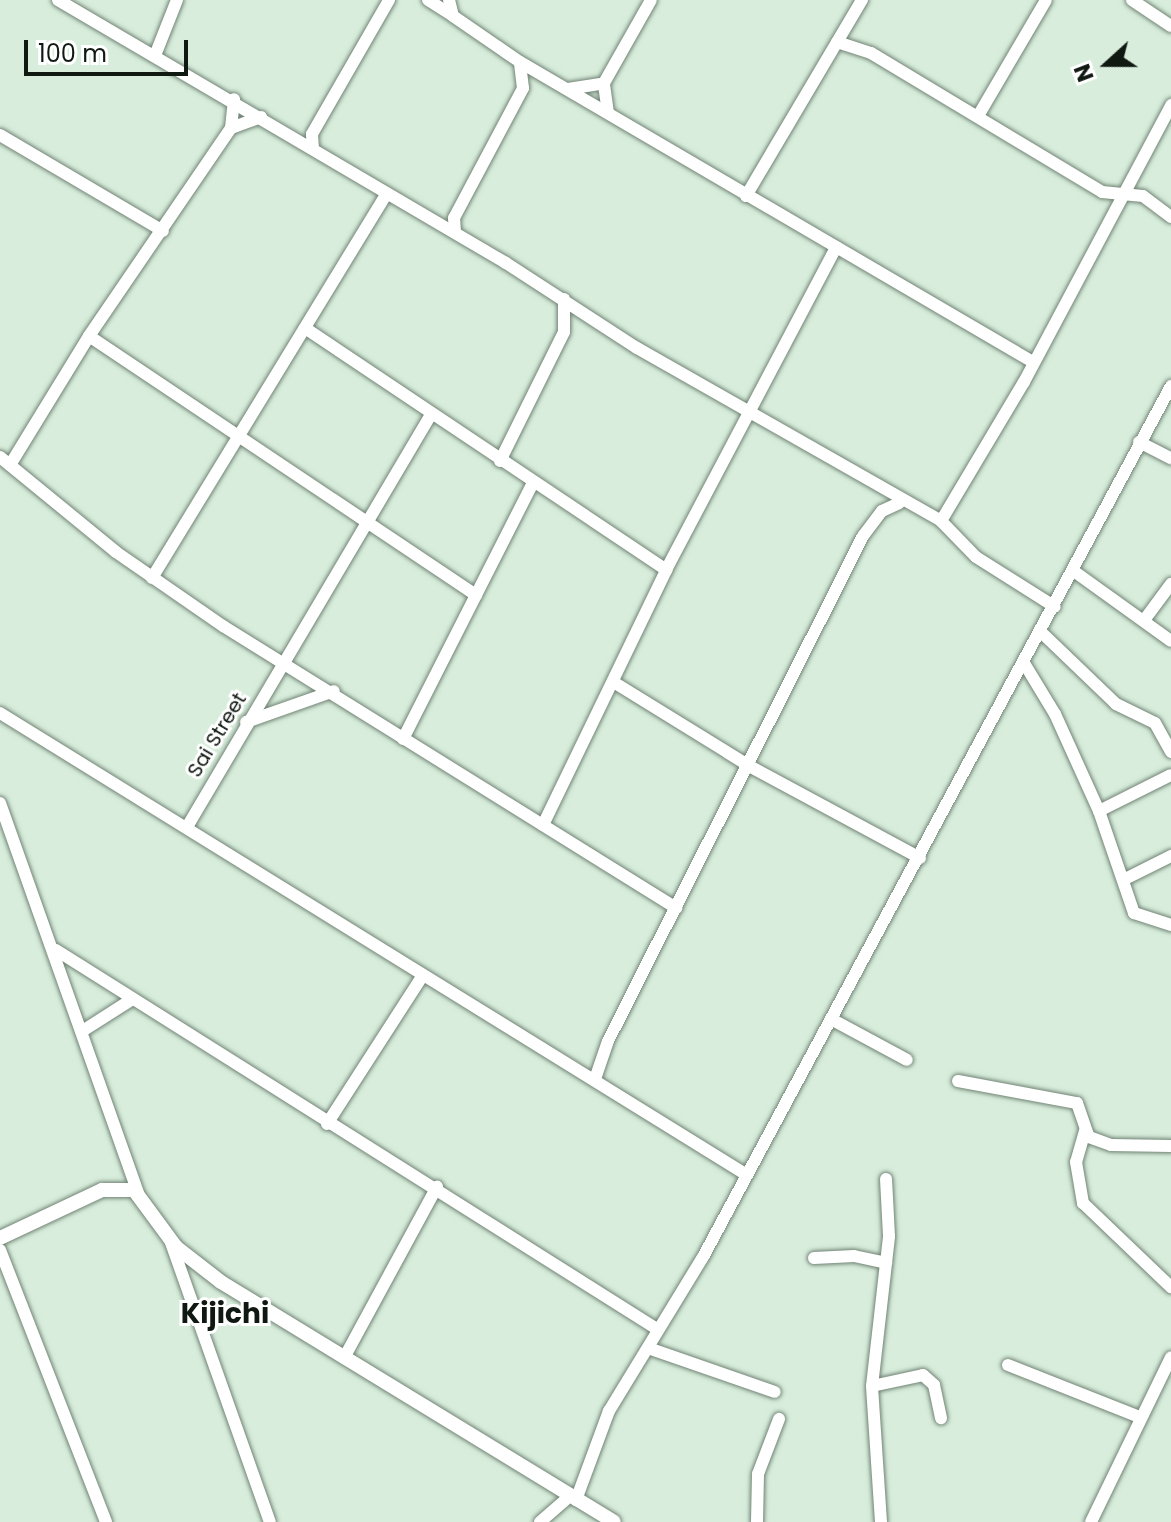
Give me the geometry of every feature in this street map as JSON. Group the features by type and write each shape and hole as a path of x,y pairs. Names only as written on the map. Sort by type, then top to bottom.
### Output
{"street":[{"path":"58,0 234,99 899,503 941,521 976,557 1055,607"},
{"path":"156,53 177,0"},
{"path":"313,149 312,134 389,0"},
{"path":"428,0 520,62 1033,362"},
{"path":"449,0 453,16"},
{"path":"608,113 604,83 651,0"},
{"path":"746,196 862,0"},
{"path":"978,116 1046,0"},
{"path":"1132,0 1171,26"},
{"path":"837,42 871,53 1093,187 1143,196 1171,217"},
{"path":"455,232 454,218 523,88 520,62"},
{"path":"523,88 547,78"},
{"path":"568,89 604,83"},
{"path":"234,99 231,128 5,461 152,578 286,667 334,691 403,739 676,908"},
{"path":"941,521 1033,362 1171,105"},
{"path":"231,128 261,117"},
{"path":"0,135 163,231"},
{"path":"152,578 386,194"},
{"path":"543,825 615,683 666,570 752,412 836,247"},
{"path":"500,461 564,332 564,299"},
{"path":"305,328 532,485 666,570"},
{"path":"89,336 235,440 476,595"},
{"path":"540,1522 559,1517 573,1498 609,1411 747,1175 1075,572 1139,442 1171,386"},
{"name":"Sai Street","path":"187,827 245,723 286,667 431,415"},
{"path":"1139,442 1171,458"},
{"path":"403,739 532,485"},
{"path":"595,1079 608,1041 751,767 863,536 882,511 899,503"},
{"path":"1075,572 1145,619 1171,641"},
{"path":"1145,619 1171,584"},
{"path":"1041,632 1116,704 1155,723 1171,752"},
{"path":"1024,663 1055,714 1099,811 1139,919 1171,925"},
{"path":"615,683 751,767 920,858"},
{"path":"245,723 334,691"},
{"path":"0,713 747,1175"},
{"path":"1099,811 1171,775"},
{"path":"0,803 56,950 138,1193 169,1237 221,1282 614,1522"},
{"path":"1123,880 1171,856"},
{"path":"56,950 327,1124 437,1187 657,1329"},
{"path":"327,1124 423,975"},
{"path":"84,1030 131,1000"},
{"path":"831,1019 907,1060"},
{"path":"958,1081 1077,1103 1085,1131 1076,1162 1083,1203 1171,1287"},
{"path":"1085,1131 1125,1148 1171,1146"},
{"path":"881,1522 872,1386 886,1263 886,1179"},
{"path":"344,1358 437,1187"},
{"path":"0,1238 102,1190 138,1193"},
{"path":"169,1237 270,1522"},
{"path":"0,1250 106,1522"},
{"path":"814,1258 854,1256 886,1263"},
{"path":"648,1348 775,1392"},
{"path":"1091,1522 1137,1416 1171,1357"},
{"path":"1008,1365 1137,1416"},
{"path":"872,1386 923,1375 934,1385 941,1418"},
{"path":"757,1522 758,1474 779,1419"}],"district":[{"name":"Kijichi","path":"225,1314"}]}
